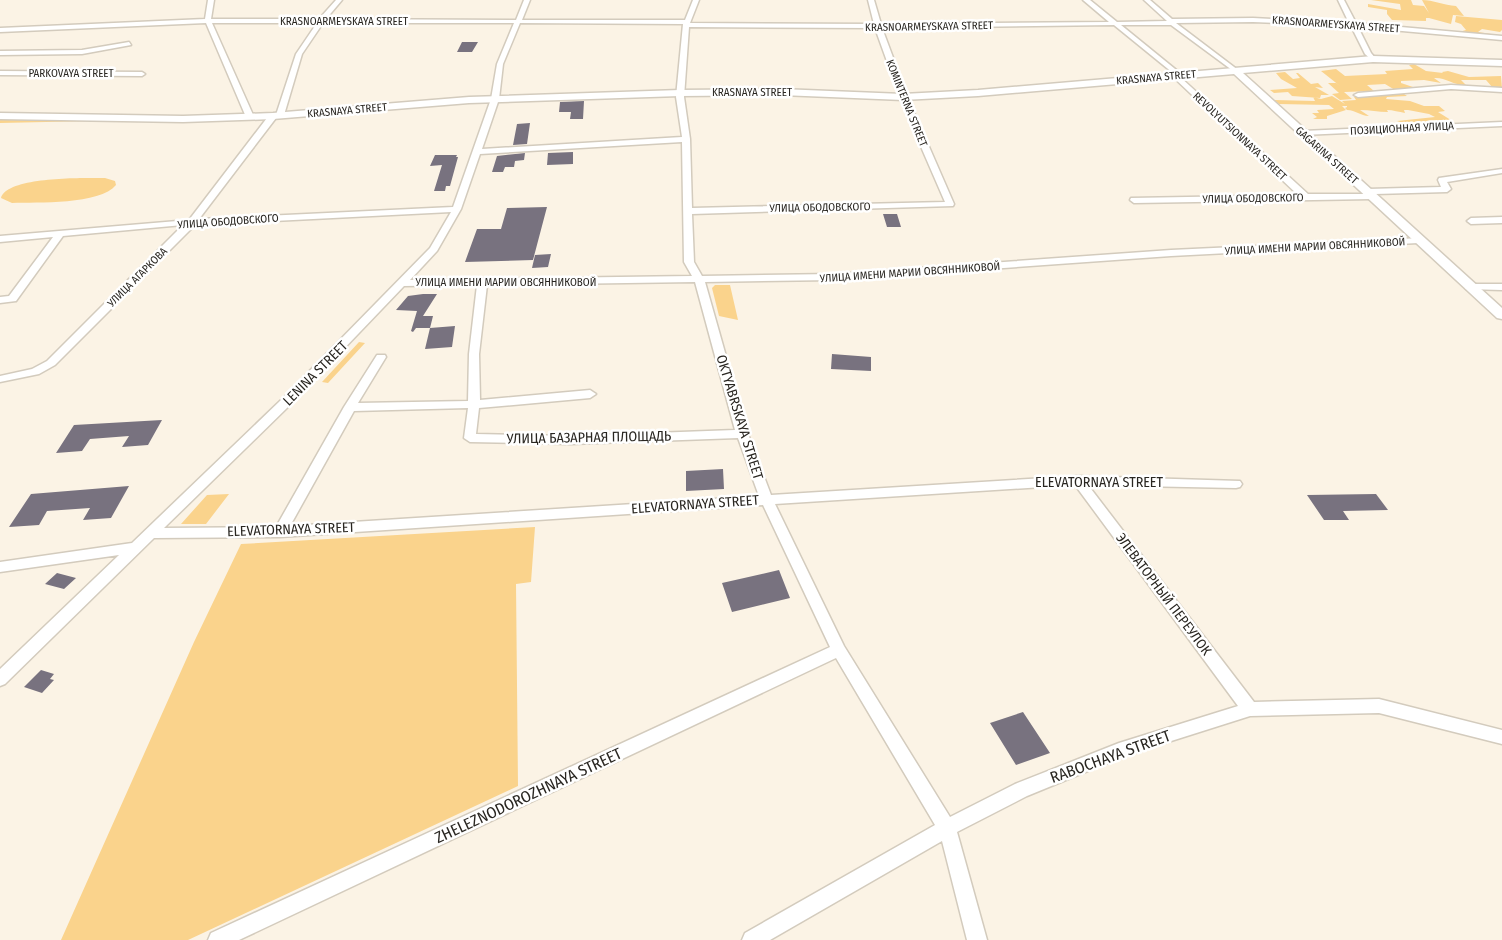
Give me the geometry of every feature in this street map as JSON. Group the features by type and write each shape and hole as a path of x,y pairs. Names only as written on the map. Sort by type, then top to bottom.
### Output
{"main road":[{"name":"KRASNAYA STREET","path":"0,116 183,119 250,117 495,99 680,93 781,92 903,97 978,93 1373,59 1502,63"},
{"name":"GAGARINA STREET","path":"1236,71 1418,240 1502,315"}],"street":[{"path":"211,0 208,21 250,117"},
{"name":"УЛИЦА АГАРКОВА","path":"0,379 35,372 50,362 192,222 276,115 299,54 338,0"},
{"name":"LENINA STREET","path":"0,678 134,548 153,533 434,249 457,209 495,99 500,64 527,0"},
{"name":"OKTYABRSKAYA STREET","path":"696,0 687,24 680,93 686,139 690,262 700,281 742,434 766,500 839,650 947,828 977,940"},
{"name":"KOMINTERNA STREET","path":"871,0 903,97 950,204"},
{"name":"REVOLYUTSIONNAYA STREET","path":"1086,0 1117,23 1176,75 1306,197"},
{"name":"GAGARINA STREET","path":"1147,0 1171,22 1236,71"},
{"path":"1341,0 1368,54 1373,59"},
{"name":"KRASNOARMEYSKAYA STREET","path":"0,30 208,21 878,26 1171,22 1238,19 1353,24 1502,38"},
{"name":"PARKOVAYA STREET","path":"0,53 82,52 129,44"},
{"name":"PARKOVAYA STREET","path":"0,73 142,74"},
{"path":"1358,95 1451,87 1502,90"},
{"name":"ПОЗИЦИОННАЯ УЛИЦА","path":"1303,133 1502,124"},
{"path":"477,152 686,139"},
{"name":"УЛИЦА ОБОДОВСКОГО","path":"1134,200 1306,197 1447,189 1442,180 1479,172 1502,171"},
{"name":"УЛИЦА ОБОДОВСКОГО","path":"689,211 950,204"},
{"name":"УЛИЦА ОБОДОВСКОГО","path":"0,239 192,222 457,209"},
{"path":"1471,221 1502,220"},
{"path":"0,300 12,299 60,234"},
{"name":"УЛИЦА ИМЕНИ МАРИИ ОВСЯННИКОВОЙ","path":"402,283 834,278 1171,254 1418,240"},
{"name":"УЛИЦА БАЗАРНАЯ ПЛОЩАДЬ","path":"482,283 474,354 474,404 470,438 571,440 742,434"},
{"path":"1470,287 1502,287"},
{"path":"280,532 350,407 381,357"},
{"path":"350,407 407,408 537,401 590,394"},
{"name":"ELEVATORNAYA STREET","path":"153,533 280,532 1078,480 1236,484"},
{"name":"ЭЛЕВАТОРНЫЙ ПЕРЕУЛОК","path":"1078,480 1250,709"},
{"path":"0,567 134,548"},
{"name":"ZHELEZNODOROZHNAYA STREET","path":"218,940 839,650"},
{"name":"RABOCHAYA STREET","path":"752,940 947,828 1020,790 1116,752 1250,709 1379,706 1502,736"}],"shaded area":[{"path":"1371,0 1411,0 1413,5 1424,6 1429,13 1422,0 1430,1 1456,6 1464,16 1453,15 1451,24 1429,18 1426,18 1426,21 1392,20 1387,14 1387,10 1368,7 1368,4 1401,10 1400,4"},
{"path":"1456,16 1502,20 1502,30 1500,32 1482,29 1478,32 1491,34 1492,36 1459,32 1466,30 1461,24 1455,22"},
{"path":"1414,64 1426,71 1443,73 1448,71 1469,77 1501,76 1502,89 1493,88 1486,80 1461,80 1466,85 1462,85 1434,78 1441,83 1424,80 1401,81 1401,83 1416,88 1395,90 1385,84 1367,85 1374,91 1344,92 1352,99 1340,100 1332,94 1339,93 1328,83 1336,83 1340,86 1321,71 1336,69 1345,76 1387,74 1385,71 1413,69 1409,65"},
{"path":"1285,72 1293,79 1300,78 1296,73 1298,73 1311,84 1318,83 1323,88 1315,87 1329,95 1321,95 1320,98 1292,96 1288,92 1274,93 1270,90 1297,88 1281,79 1276,73"},
{"path":"1401,92 1407,96 1387,97 1386,99 1410,101 1424,106 1439,106 1445,111 1438,112 1454,122 1410,125 1405,123 1408,125 1397,121 1435,117 1408,110 1404,110 1405,113 1389,110 1387,110 1388,112 1360,110 1369,116 1366,116 1347,110 1345,108 1347,106 1342,106 1346,110 1327,116 1327,119 1313,119 1317,117 1312,113 1319,113 1317,110 1334,109 1329,105 1279,104 1274,100 1315,101 1313,97 1321,99 1332,96 1345,104 1342,101 1356,100 1354,97"},
{"path":"0,118 82,119 92,121 0,123"},
{"path":"105,178 115,181 116,185 97,196 83,199 12,203 1,198 6,191 31,182"},
{"path":"715,285 730,285 738,320 719,316 712,288"},
{"path":"359,342 365,343 328,383 322,382"},
{"path":"229,494 206,524 181,524 207,495"},
{"path":"535,527 531,582 516,584 518,786 188,940 61,940 194,642 241,544"}],"building":[{"path":"462,42 478,42 472,52 457,52"},
{"path":"584,101 583,119 570,119 571,112 559,112 560,102"},
{"path":"530,123 527,144 513,145 517,124"},
{"path":"573,152 573,164 547,165 548,153"},
{"path":"525,153 524,160 515,161 514,167 505,167 503,172 492,172 497,156"},
{"path":"435,155 457,155 456,157 458,157 450,186 446,186 445,191 434,191 442,165 430,166"},
{"path":"547,207 533,260 465,262 477,229 501,229 507,208"},
{"path":"883,214 897,214 901,227 887,227"},
{"path":"551,254 548,267 532,268 535,255"},
{"path":"437,294 423,316 433,316 430,328 416,328 413,332 411,331 417,311 396,310 408,296"},
{"path":"455,326 452,347 425,349 430,328"},
{"path":"832,354 871,357 871,371 831,369"},
{"path":"162,420 148,445 122,447 129,436 90,439 82,451 56,453 74,425"},
{"path":"723,469 724,489 686,491 686,471"},
{"path":"129,486 111,518 83,520 90,508 47,511 39,525 9,527 31,494"},
{"path":"1376,494 1388,510 1343,511 1349,520 1324,520 1307,495"},
{"path":"779,570 790,598 732,612 722,583"},
{"path":"57,573 76,578 64,589 45,584"},
{"path":"41,670 54,674 50,679 54,680 42,693 24,687"},
{"path":"1023,712 1050,753 1016,765 990,723"}]}
